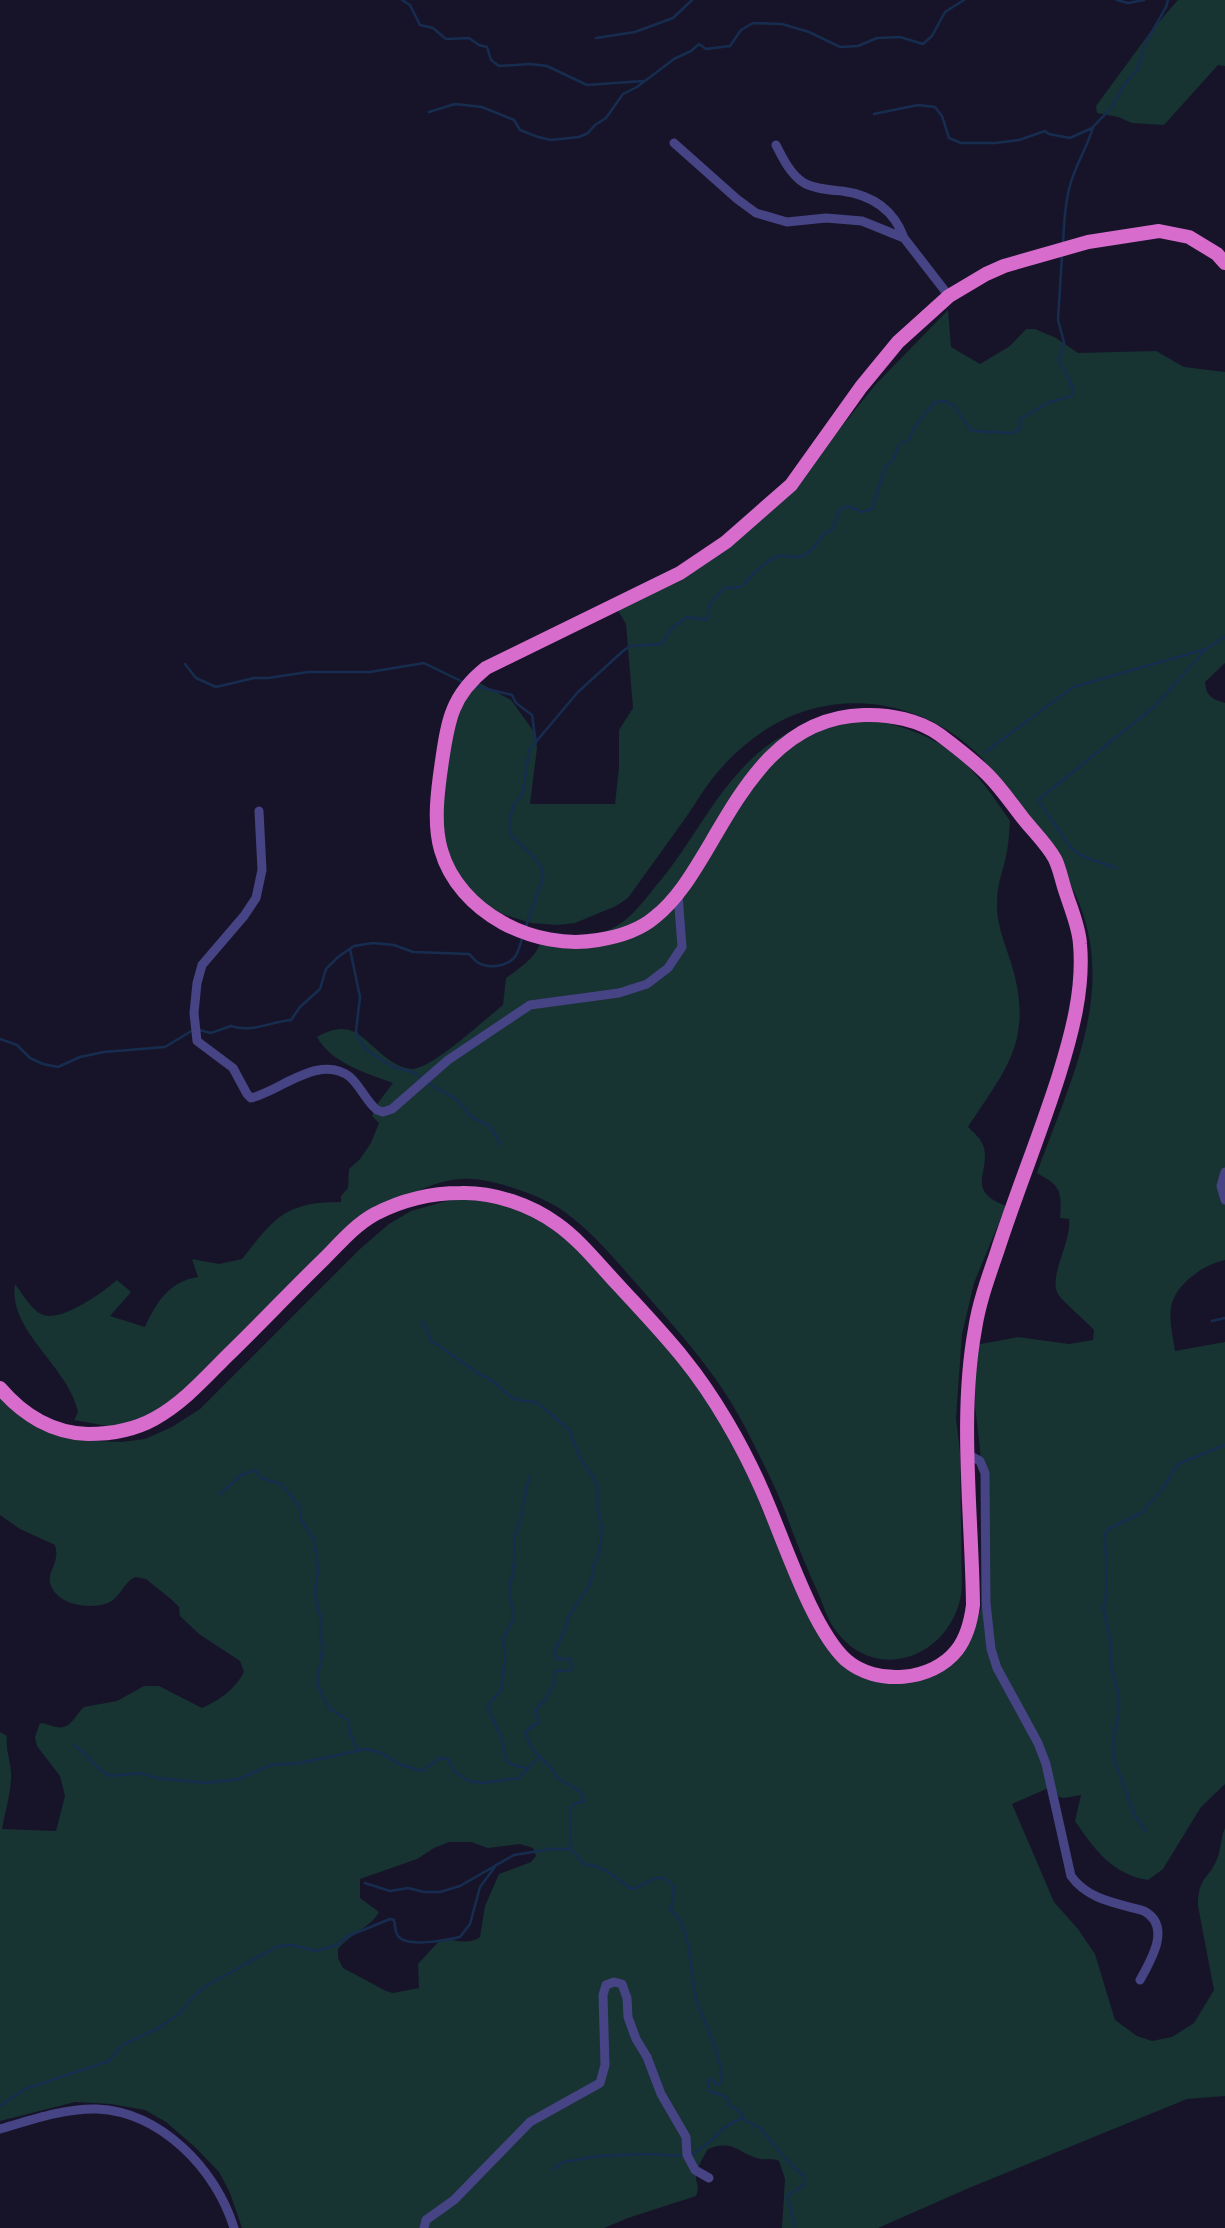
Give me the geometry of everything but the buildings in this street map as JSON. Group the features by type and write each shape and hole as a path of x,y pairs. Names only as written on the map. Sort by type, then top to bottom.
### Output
{"highway":[{"path":"0,1388 10,1400 32,1418 62,1430 76,1433 101,1434 120,1432 136,1427 155,1418 189,1394 365,1220 420,1197 472,1192 509,1200 538,1212 557,1223 587,1252 684,1358 715,1403 751,1468 823,1629 838,1652 854,1666 878,1676 905,1677 931,1670 950,1658 963,1641 971,1621 973,1605 968,1397 970,1364 980,1303 1019,1184 1053,1094 1075,1020 1080,976 1080,940 1056,860 988,775 938,733 900,719 870,715 851,716 804,730 768,758 749,782 678,894 655,917 637,928 609,938 584,942 528,935 499,922 469,897 454,878 440,847 439,779 448,723 462,690 486,668 680,573 726,542 791,485 861,387 898,342 949,296 986,274 1004,266 1088,242 1142,232 1159,231 1189,237 1217,254 1225,263"}],"street":[{"path":"674,143 737,199 756,213 787,222 826,218 862,221 904,238"},
{"path":"776,146 784,160 804,182 816,187 862,195 874,201 895,218 904,238 949,296"},
{"path":"259,811 262,870 256,898 244,916 202,965 197,983 194,1013 197,1041 233,1068 251,1098 264,1095 302,1074 330,1069 348,1076 377,1110 383,1112 392,1109 448,1060 530,1005 619,993 647,984 668,968 682,947 678,894"},
{"path":"1225,1172 1220,1186 1225,1200"},
{"path":"969,1455 980,1461 985,1473 986,1603 992,1649 997,1668 1038,1743 1046,1764 1071,1876 1080,1888 1091,1895 1144,1911 1152,1916 1156,1922 1157,1944 1140,1980"},
{"path":"424,2228 426,2220 454,2200 530,2122 600,2083 606,2065 603,1995 606,1985 614,1982 622,1984 628,1998 628,2017 636,2039 647,2057 662,2094 686,2137 687,2155 695,2170 709,2178"},
{"path":"0,2129 77,2110 98,2110 126,2114 157,2128 191,2155 204,2169 230,2216 234,2228"}],"green space":[{"path":"1178,0 1225,0 1225,66 1218,65 1164,125 1132,123 1118,117 1097,113 1096,106 1151,31"},
{"path":"948,310 951,347 980,364 1010,346 1026,329 1035,329 1056,338 1078,353 1156,351 1184,367 1225,372 1225,663 1205,682 1208,694 1225,703 1225,1260 1199,1271 1184,1284 1173,1299 1170,1319 1175,1351 1225,1342 1225,1784 1201,1807 1163,1869 1148,1880 1124,1873 1097,1851 1075,1821 1081,1795 1059,1797 1053,1786 1012,1804 1054,1902 1078,1929 1095,1954 1115,2020 1137,2036 1152,2041 1172,2037 1194,2023 1214,1990 1198,1906 1198,1896 1202,1884 1217,1859 1225,1828 1225,2096 1187,2099 969,2188 878,2228 782,2228 785,2179 779,2161 760,2159 730,2146 717,2146 708,2149 698,2169 696,2196 628,2218 604,2228 242,2228 230,2193 219,2172 196,2148 166,2122 145,2110 111,2104 75,2102 0,2121 0,1732 7,1736 11,1773 10,1792 2,1829 56,1831 65,1796 60,1776 37,1746 35,1737 40,1723 56,1727 65,1726 84,1707 117,1701 144,1686 159,1686 202,1708 226,1693 236,1684 244,1672 240,1661 199,1634 180,1616 179,1607 146,1579 135,1577 131,1579 112,1601 92,1606 83,1606 66,1601 53,1590 50,1579 56,1556 55,1545 20,1529 0,1515 0,1387 15,1404 98,1441 121,1442 145,1439 172,1427 200,1409 361,1248 389,1224 411,1211 450,1200 472,1198 500,1201 556,1225 692,1371 753,1483 763,1512 819,1634 851,1670 931,1672 976,1622 985,1596 980,1448 975,1405 976,1345 1018,1337 1069,1344 1093,1340 1094,1330 1058,1294 1056,1278 1067,1238 1069,1219 1060,1218 1061,1201 1058,1190 1051,1182 1037,1173 1078,1061 1087,1024 1092,987 1091,949 1082,911 1055,858 982,758 960,738 923,717 880,705 855,703 832,705 789,717 750,741 732,756 706,787 684,821 628,898 616,906 575,923 557,925 531,923 502,914 481,901 452,872 439,823 453,714 476,681 511,700 535,733 537,748 530,804 615,804 619,768 619,730 633,708 626,624 616,607 682,570 804,473 876,384","holes":["449,1842 471,1842 488,1848 520,1844 533,1848 536,1856 531,1862 499,1874 485,1906 480,1937 466,1942 441,1939 418,1964 419,1988 393,1993 343,1968 338,1958 338,1949 371,1922 379,1912 360,1898 360,1879 417,1859 434,1848"]},
{"path":"836,721 879,721 923,735 956,756 983,784 1010,821 1008,847 998,889 997,912 1000,930 1014,973 1019,998 1017,1038 1003,1072 968,1127 984,1148 985,1157 982,1180 986,1194 1006,1206 974,1283 962,1334 956,1418 960,1453 962,1588 957,1611 946,1630 931,1645 913,1655 893,1660 873,1657 854,1648 836,1631 826,1614 767,1470 735,1408 711,1373 614,1258 584,1228 552,1204 528,1193 500,1184 473,1179 442,1182 422,1189 385,1208 164,1415 113,1427 74,1420 78,1412 72,1395 20,1318 15,1301 15,1284 34,1308 41,1314 49,1316 70,1311 102,1292 117,1280 131,1292 110,1316 145,1327 154,1309 165,1294 179,1283 198,1277 192,1259 219,1264 242,1259 263,1233 282,1215 306,1205 341,1202 341,1196 348,1188 349,1169 360,1159 371,1143 379,1123 372,1116 378,1103 393,1083 361,1071 340,1060 323,1046 317,1037 330,1031 349,1030 365,1039 391,1061 401,1066 413,1069 433,1060 459,1042 503,1005 506,978 532,957 541,940 585,936 603,932 618,926 630,916 673,865 722,793 760,751 784,735 811,724"}],"waterway":[{"path":"402,0 410,5 420,25 433,28 446,39 469,38 479,45 487,47 491,60 499,66 530,64 547,66 587,85 643,81"},
{"path":"596,38 635,32 673,18 692,0"},
{"path":"429,112 455,104 482,107 514,120 520,130 538,137 551,140 579,137 588,133 595,125 606,118 623,94 637,87 674,59 691,51 699,44 706,49 730,46 741,30 753,23 782,24 809,32 840,47 858,46 877,38 900,37 923,44 932,36 945,12 964,0"},
{"path":"1117,0 1128,3 1144,0"},
{"path":"874,114 918,105 935,107 942,116 949,138 961,143 995,143 1019,140 1045,131 1049,134 1070,138 1092,128 1112,107 1124,85 1137,70 1145,44 1168,0"},
{"path":"1063,245 1069,190 1073,175 1093,127"},
{"path":"525,929 543,878 543,872 532,855 511,835 510,817 515,803 523,793 529,750 578,692 630,646 661,644 674,626 687,617 707,620 710,604 724,588 741,587 762,566 776,557 805,555 813,549 824,534 833,529 838,513 843,507 851,507 862,512 872,509 885,468 892,461 900,444 910,439 913,429 934,403 941,401 952,405 972,431 1013,433 1020,429 1020,419 1051,402 1073,395 1071,383 1059,361 1064,342 1058,320 1062,255"},
{"path":"984,753 1073,687 1206,649 1225,637"},
{"path":"1116,868 1084,857 1071,848 1038,800 1155,706 1206,649"},
{"path":"185,664 196,678 216,687 254,678 268,678 308,672 370,672 424,663 465,683"},
{"path":"475,686 512,695 516,703 532,715 536,743"},
{"path":"199,1030 211,1033 231,1026 254,1028 291,1020 300,1007 320,989 326,969 338,957 354,946 373,943 394,945 413,952 469,954 481,964 496,966 506,963 516,956 523,936"},
{"path":"350,949 360,997 356,1031 358,1037 367,1050 393,1067 413,1072 422,1079"},
{"path":"0,1039 17,1045 30,1058 43,1064 58,1067 80,1057 104,1052 165,1047 193,1030"},
{"path":"426,1082 458,1100 471,1117 490,1126 501,1145"},
{"path":"1212,1321 1225,1318"},
{"path":"423,1322 431,1341 479,1374 493,1381 511,1397 518,1400 536,1402 570,1431 579,1456 597,1483 597,1507 602,1528 599,1554 593,1568 591,1583 570,1614 561,1639 554,1650 557,1659 570,1659 573,1668 568,1671 557,1670 549,1694 535,1711 539,1723 533,1725 525,1733 533,1750 560,1780 581,1792 584,1801 574,1804 570,1809 571,1849 585,1864 604,1870 631,1889 658,1878 663,1878 674,1887 671,1911 680,1920 685,1931 696,1998 716,2050 721,2071 721,2083 718,2085 711,2079 708,2080 709,2091 727,2097 729,2105 737,2109 746,2121 760,2128 791,2165 805,2177 804,2185 787,2196 795,2228"},
{"path":"1146,1831 1135,1816 1114,1759 1113,1740 1119,1713 1119,1696 1111,1665 1111,1643 1103,1608 1106,1596 1107,1563 1104,1539 1106,1532 1110,1528 1141,1513 1162,1490 1178,1464 1225,1445"},
{"path":"220,1494 241,1475 256,1470 261,1478 281,1484 301,1508 300,1518 314,1540 318,1569 315,1594 321,1620 320,1635 323,1646 317,1684 329,1708 348,1720 350,1734 358,1750"},
{"path":"528,1769 511,1764 506,1760 501,1736 488,1709 488,1705 501,1690 505,1661 503,1638 513,1620 510,1588 515,1558 514,1538 520,1521 529,1476"},
{"path":"74,1745 100,1770 111,1776 139,1773 157,1778 205,1783 239,1779 271,1765 300,1763 366,1749 382,1753 399,1764 422,1771 440,1758 448,1759 455,1772 469,1781 483,1783 519,1778 539,1757"},
{"path":"365,1883 390,1891 408,1888 424,1892 440,1892 460,1886 514,1855 551,1849 571,1849"},
{"path":"0,2106 25,2089 109,2061 122,2045 159,2028 181,2012 190,2000 204,1987 278,1946 292,1945 316,1951 337,1945 346,1937 390,1919 394,1920 398,1936 410,1942 428,1942 460,1937 470,1924 480,1887 497,1864"},
{"path":"690,2155 698,2151 728,2125 743,2118"},
{"path":"553,2169 563,2162 600,2156 645,2154 685,2156"}]}
